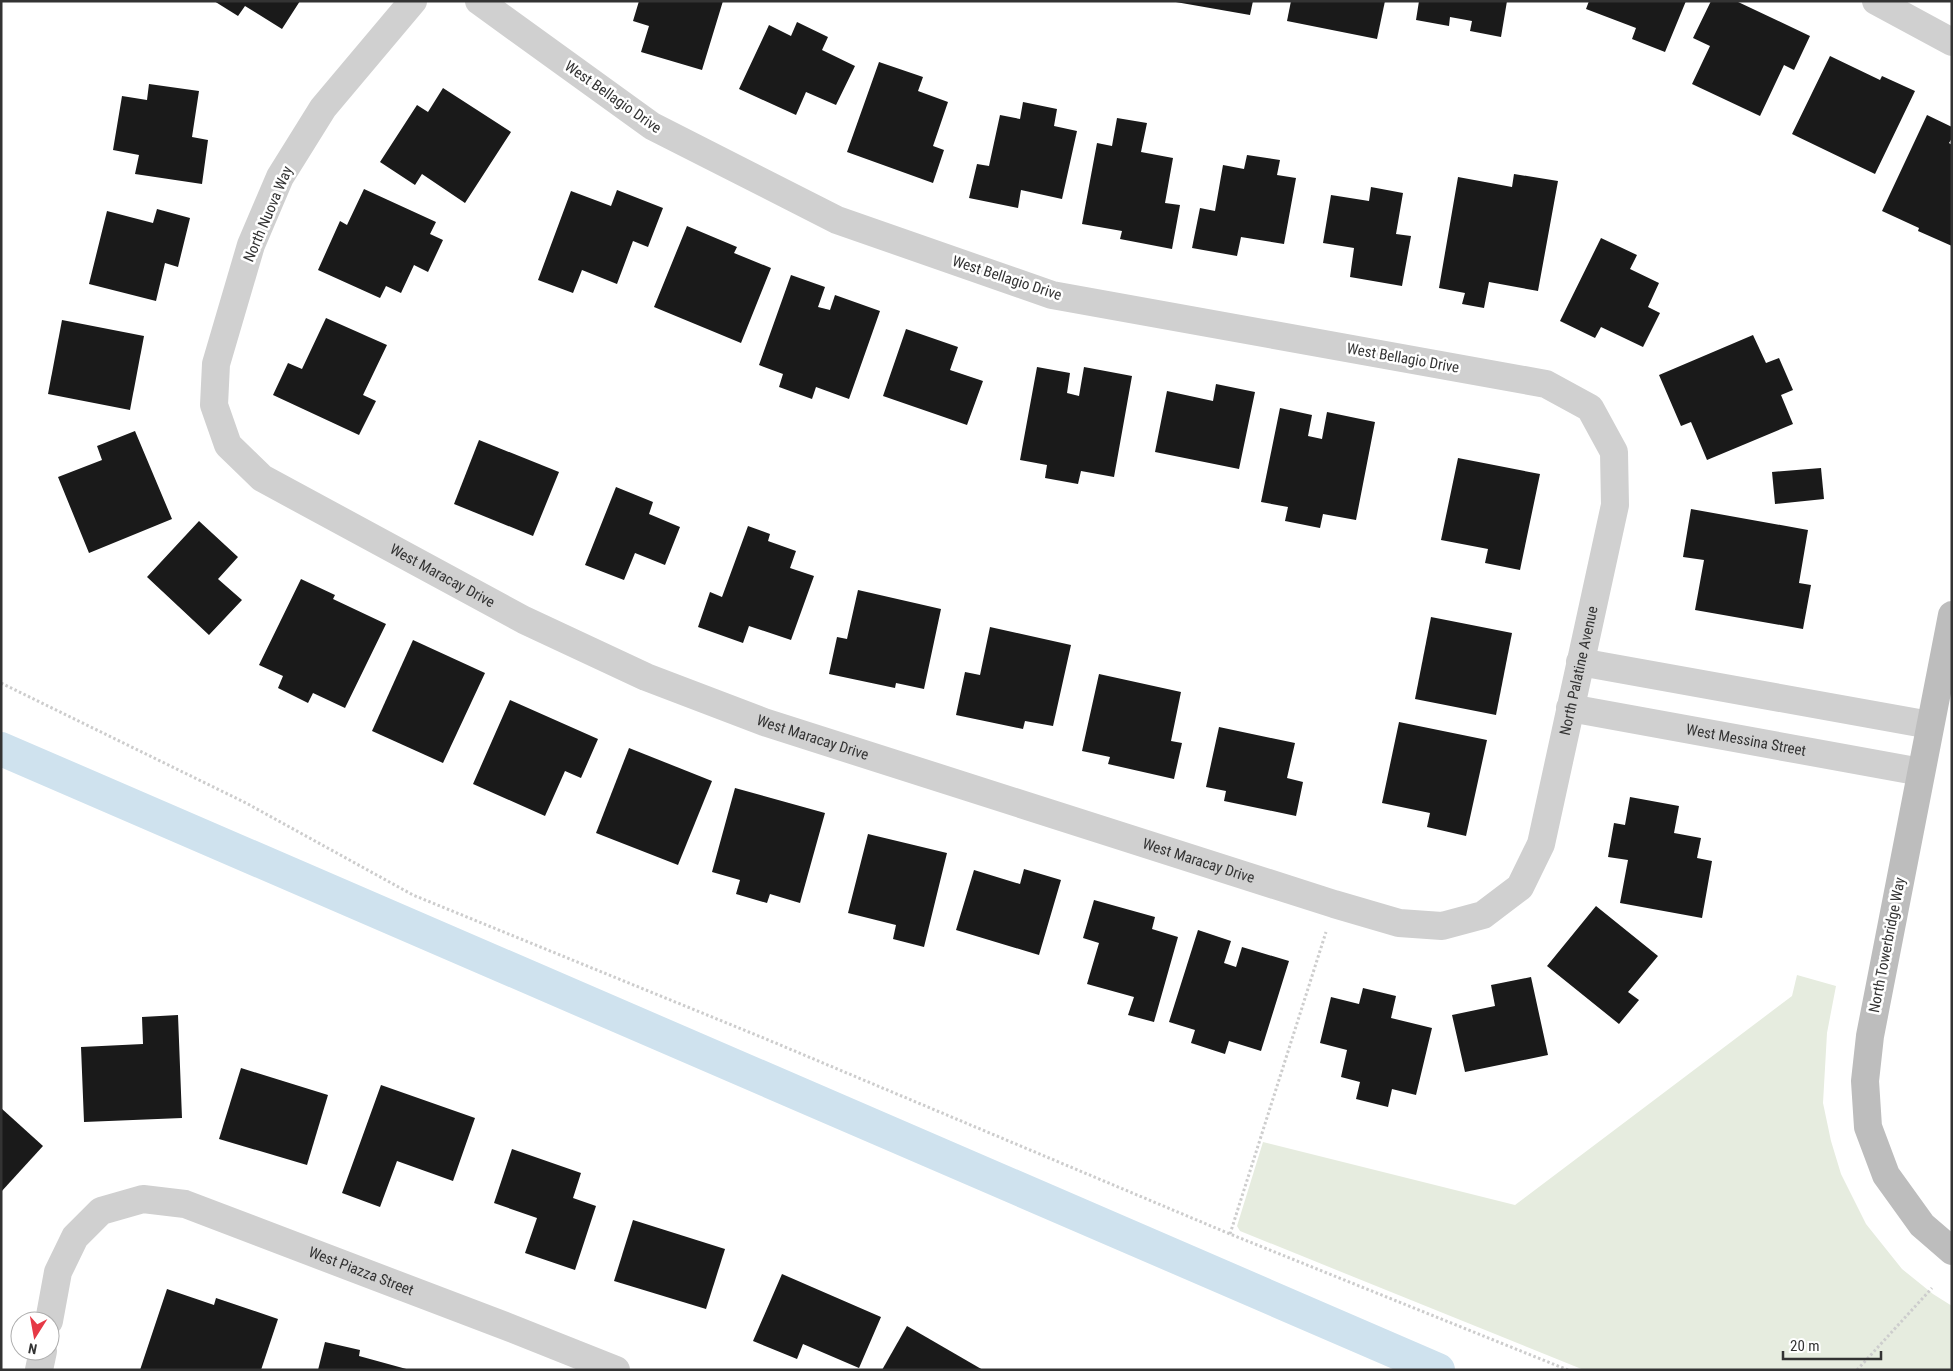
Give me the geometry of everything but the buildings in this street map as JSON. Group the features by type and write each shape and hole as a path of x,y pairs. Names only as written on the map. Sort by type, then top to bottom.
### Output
{"street":[{"name":"North Nuova Way","path":"214,405 216,364 252,245 280,177 322,108 413,1"},
{"name":"West Bellagio Drive","path":"479,1 652,126 837,220 1052,295 1546,384 1590,408"},
{"path":"1876,1 1952,42"},
{"name":"West Maracay Drive","path":"214,405 228,445 262,478 524,620 646,677 764,722 1334,904 1399,923 1442,926 1483,915"},
{"name":"North Palatine Avenue","path":"1483,915 1520,887 1541,844 1615,505 1614,452 1590,408"},
{"name":"North Towerbridge Way","path":"1952,615 1870,1036 1866,1081 1868,1128 1886,1175 1922,1225 1952,1251"},
{"path":"1580,662 1930,725"},
{"name":"West Messina Street","path":"1570,708 1921,772"},
{"name":"West Piazza Street","path":"51,1311 58,1272 70,1246 75,1237 101,1211 143,1200 186,1204 616,1370"}],"path":[{"path":"1,683 246,803 412,895 775,1043 1230,1234 1568,1370"},
{"path":"1230,1234 1328,926"},
{"path":"1856,1370 1932,1288"}],"shaded area":[{"path":"1797,975 1836,986 1827,1033 1823,1103 1831,1141 1841,1174 1866,1224 1902,1269 1933,1294 1952,1306 1952,1370 1584,1370 1240,1231 1237,1226 1263,1142 1515,1205 1792,996"}],"waterway":[{"path":"1,749 1438,1370"}]}
